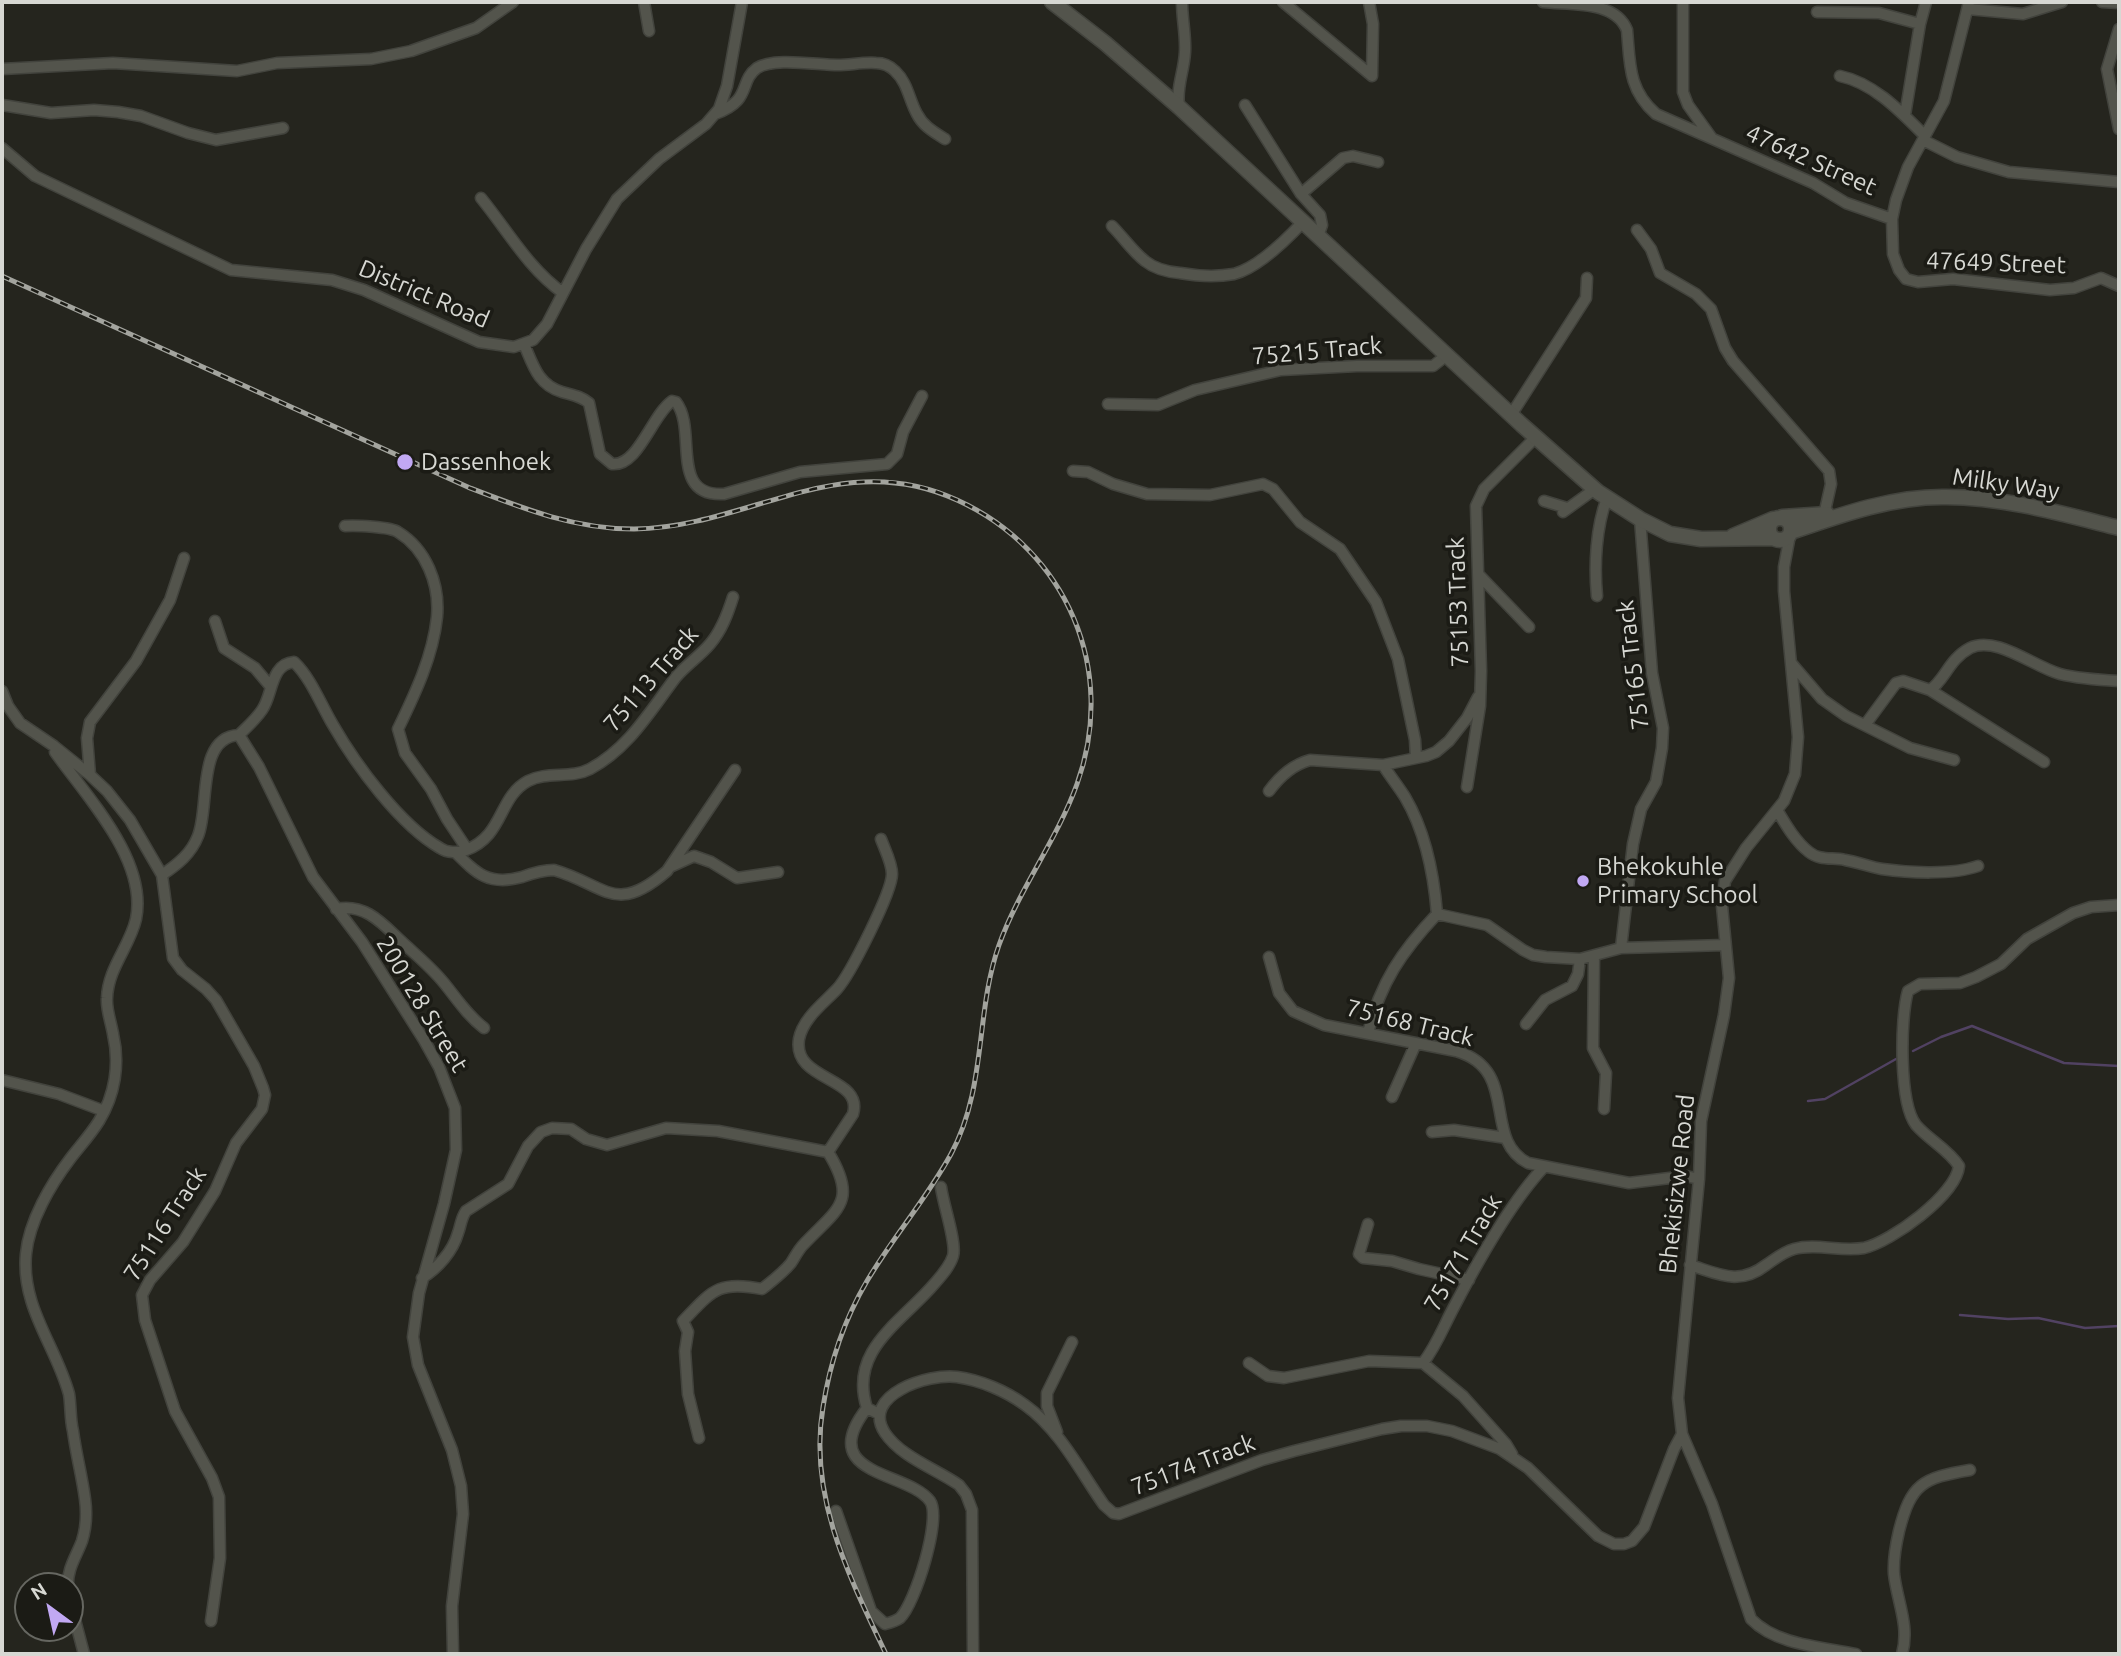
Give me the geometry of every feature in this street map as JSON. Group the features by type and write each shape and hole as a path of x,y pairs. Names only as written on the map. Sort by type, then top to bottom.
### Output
{"street":[{"path":"2,69 113,63 237,71 277,63 371,59 411,51 476,28 513,2"},
{"path":"644,2 649,31"},
{"path":"715,114 727,86 742,2"},
{"name":"Milky Way","path":"1052,2 1180,107 1511,415 1595,489 1640,519 1670,534 1701,539 1782,536 1845,513 1885,503 1945,496 2013,505 2119,528"},
{"path":"1180,107 1177,93 1185,47 1182,2"},
{"path":"1283,2 1372,76 1373,24 1369,2"},
{"name":"47642 Street","path":"1543,2 1602,8 1614,12 1627,30 1632,80 1648,108 1656,114 1813,183 1846,203 1892,219"},
{"path":"1683,2 1683,92 1688,105 1712,139"},
{"path":"1905,115 1926,2"},
{"path":"1968,5 2023,13 2062,2"},
{"path":"2102,2 2119,4"},
{"name":"47649 Street","path":"1968,5 1944,101 1901,183 1892,219 1895,261 1899,270 1911,281 1953,279 2059,290 2074,288 2101,278 2119,286"},
{"path":"1817,12 1879,13 1920,24"},
{"path":"2119,29 2107,75 2119,129"},
{"path":"922,396 903,432 897,454 887,464 873,467 831,467 800,472 724,494 709,492 696,486 691,477 684,424 679,405 675,401 660,410 633,454 623,463 612,464 600,454 589,403 559,392 541,380 524,344 541,332 617,199 659,159 696,132 715,114 734,106 741,98 751,76 760,67 777,63 880,63 889,66 900,76 918,116 927,127 945,139"},
{"path":"1840,76 1862,83 1905,115 1924,138 1965,159 2009,172 2119,182"},
{"path":"1245,105 1301,194 1322,220 1318,236"},
{"path":"2,106 51,113 94,110 118,112 141,116 216,140 283,128"},
{"name":"District Road","path":"2,148 35,176 231,270 332,280 369,292 479,342 507,347 524,344"},
{"path":"1301,194 1343,158 1353,156 1378,162"},
{"path":"481,198 539,274 563,293"},
{"path":"1112,226 1146,262 1160,269 1189,275 1214,275 1235,274 1247,268 1293,233 1303,222"},
{"path":"1637,230 1651,249 1660,273 1707,304 1733,361 1829,471 1831,484 1824,514"},
{"path":"1511,415 1580,308 1588,289 1587,278"},
{"name":"75215 Track","path":"1108,404 1158,405 1195,390 1281,370 1433,366 1447,355"},
{"name":"75153 Track","path":"1467,787 1480,691 1476,506 1478,497 1536,438"},
{"path":"1073,471 1088,472 1122,488 1147,494 1210,495 1263,484 1273,489 1300,522 1340,549 1376,602 1384,618 1403,679 1416,758"},
{"path":"1544,501 1565,510 1583,500 1595,489"},
{"path":"1597,596 1599,533 1607,498"},
{"name":"Milky Way","path":"1729,538 1777,518 1845,513"},
{"path":"1777,518 1788,521 1782,536 1769,527 1777,518"},
{"name":"75165 Track","path":"1621,948 1633,844 1641,810 1656,782 1663,728 1652,673 1640,519"},
{"path":"345,526 396,530 427,560 437,598 437,617 424,669 398,729 405,753 431,789 447,820 467,849"},
{"name":"Bhekisizwe Road","path":"1782,536 1798,751 1795,774 1784,801 1746,848 1726,881 1722,906 1729,978 1724,1015 1701,1121 1699,1179 1678,1398 1682,1434 1712,1504 1751,1619 1761,1629 1780,1638 1856,1654"},
{"path":"90,775 87,737 90,722 136,661 170,600 184,558"},
{"path":"1479,575 1529,627"},
{"name":"75113 Track","path":"455,852 467,849 487,837 498,823 509,798 528,781 586,771 613,754 635,733 679,674 709,645 718,633 733,597"},
{"path":"215,621 224,648 255,668 271,687"},
{"path":"1930,691 1959,656 1982,644 1998,646 2033,664 2063,674 2119,681"},
{"path":"2,691 8,706 20,723 90,775 122,809 162,875 178,864 198,837 212,755 222,740 229,735 239,735 263,709 280,668 291,662 298,665 334,726 388,801 421,834 441,849 455,852 489,879 505,881 554,870 622,896 654,883 672,866 735,770"},
{"path":"1791,663 1830,707 1910,748 1954,760"},
{"path":"1865,725 1896,682 1903,681 1930,691 2044,762"},
{"path":"1269,791 1298,763 1326,759 1383,765 1436,752 1449,741 1467,718 1480,691"},
{"name":"200128 Street","path":"239,735 259,767 307,866 362,942 424,1040 439,1067 454,1108 456,1150 444,1204 422,1278 414,1322 414,1352 452,1450 461,1486 463,1514 452,1606 453,1654"},
{"path":"54,746 54,750 103,817 133,874 138,903 135,922 109,979 106,1000 117,1065 113,1091 89,1135 51,1188 36,1218 26,1251 27,1290 69,1397 85,1502 83,1537 68,1572"},
{"path":"1368,1033 1382,987 1400,957 1437,915 1433,881 1423,842 1405,797 1383,765"},
{"path":"1777,810 1797,840 1810,853 1821,858 1842,859 1881,869 1903,871 1955,872 1978,866"},
{"path":"828,1152 853,1114 852,1100 839,1084 810,1069 803,1061 799,1042 801,1033 818,1007 844,980 890,889 892,870 881,839"},
{"path":"672,866 694,856 711,862 737,878 778,872"},
{"name":"75116 Track","path":"162,875 173,958 182,970 216,1000 254,1066 265,1095 262,1109 236,1143 215,1192 196,1223 172,1257 150,1280 142,1295 145,1320 175,1411 219,1496 220,1558 211,1621"},
{"path":"1690,1265 1732,1278 1742,1277 1756,1273 1794,1249 1852,1249 1875,1245 1931,1208 1949,1188 1959,1172 1959,1166 1950,1154 1915,1124 1906,1099 1902,1048 1906,1000 1912,987 1920,984 1960,983 1976,977 2001,964 2027,939 2050,925 2084,908 2119,905"},
{"path":"336,909 350,907 376,917 428,965 463,1008 484,1028"},
{"path":"1437,915 1481,923 1529,953 1546,957 1580,959 1621,948 1725,945"},
{"name":"75168 Track","path":"1269,957 1279,993 1293,1011 1325,1025 1416,1043 1476,1059 1492,1079 1506,1138 1519,1159 1543,1168 1629,1183 1686,1176 1699,1179"},
{"path":"1594,957 1593,1048 1606,1073 1604,1109"},
{"path":"1526,1024 1545,1000 1572,986 1578,974 1580,959"},
{"path":"1392,1097 1416,1043"},
{"path":"2,1080 59,1094 104,1111"},
{"path":"422,1278 440,1264 451,1248 466,1211 508,1184 528,1146 541,1132 552,1128 571,1129 586,1139 607,1145 666,1128 718,1131 828,1152"},
{"path":"1432,1132 1454,1130 1506,1138"},
{"path":"699,1438 688,1394 685,1351 688,1332 683,1321 706,1296 736,1283 762,1289 789,1265 802,1246 836,1213 844,1190 842,1179 828,1152"},
{"name":"75171 Track","path":"1423,1363 1517,1201 1543,1168"},
{"path":"867,1409 862,1378 869,1355 895,1323 938,1280 953,1256 954,1242 941,1187"},
{"path":"1368,1224 1359,1254 1363,1258 1392,1261 1469,1280"},
{"path":"1059,1438 1046,1397 1072,1342"},
{"path":"1249,1363 1268,1376 1284,1378 1349,1363 1423,1363 1469,1402 1506,1444 1513,1457"},
{"name":"75174 Track","path":"879,1414 890,1396 913,1384 942,1376 981,1382 1024,1404 1059,1438 1104,1505 1118,1514 1262,1460 1352,1436 1401,1426 1427,1426 1452,1431 1500,1449 1513,1457 1552,1489 1598,1536 1614,1544 1632,1541 1644,1527 1682,1434"},
{"path":"867,1409 879,1414 886,1434 896,1445 959,1485 966,1494 972,1510 974,1654"},
{"path":"836,1511 872,1611 885,1624 900,1618 912,1595 930,1541 933,1508 927,1497 918,1491 882,1476 864,1466 858,1458 852,1435 858,1420 867,1409"},
{"path":"1902,1654 1904,1621 1894,1573 1896,1544 1910,1496 1928,1481 1970,1470"}],"waterway":[{"path":"1913,1051 1972,1026 2064,1063 2119,1066"},
{"path":"1808,1101 1825,1099 1896,1059"},
{"path":"1960,1315 2008,1319 2038,1318 2085,1328 2119,1326"}],"railway":[{"path":"2,276 470,488 570,522 634,529 676,525 833,485 873,482 914,486 957,500 995,522 1028,549 1054,582 1074,618 1086,657 1091,699 1088,741 1077,784 999,945 986,997 976,1076 962,1129 942,1170 877,1265 851,1311 839,1342 823,1407 821,1472 827,1504 846,1565 886,1654"}],"place":[{"name":"Dassenhoek","path":"405,462"},
{"name":"Bhekokuhle Primary School","path":"1583,881"}]}
